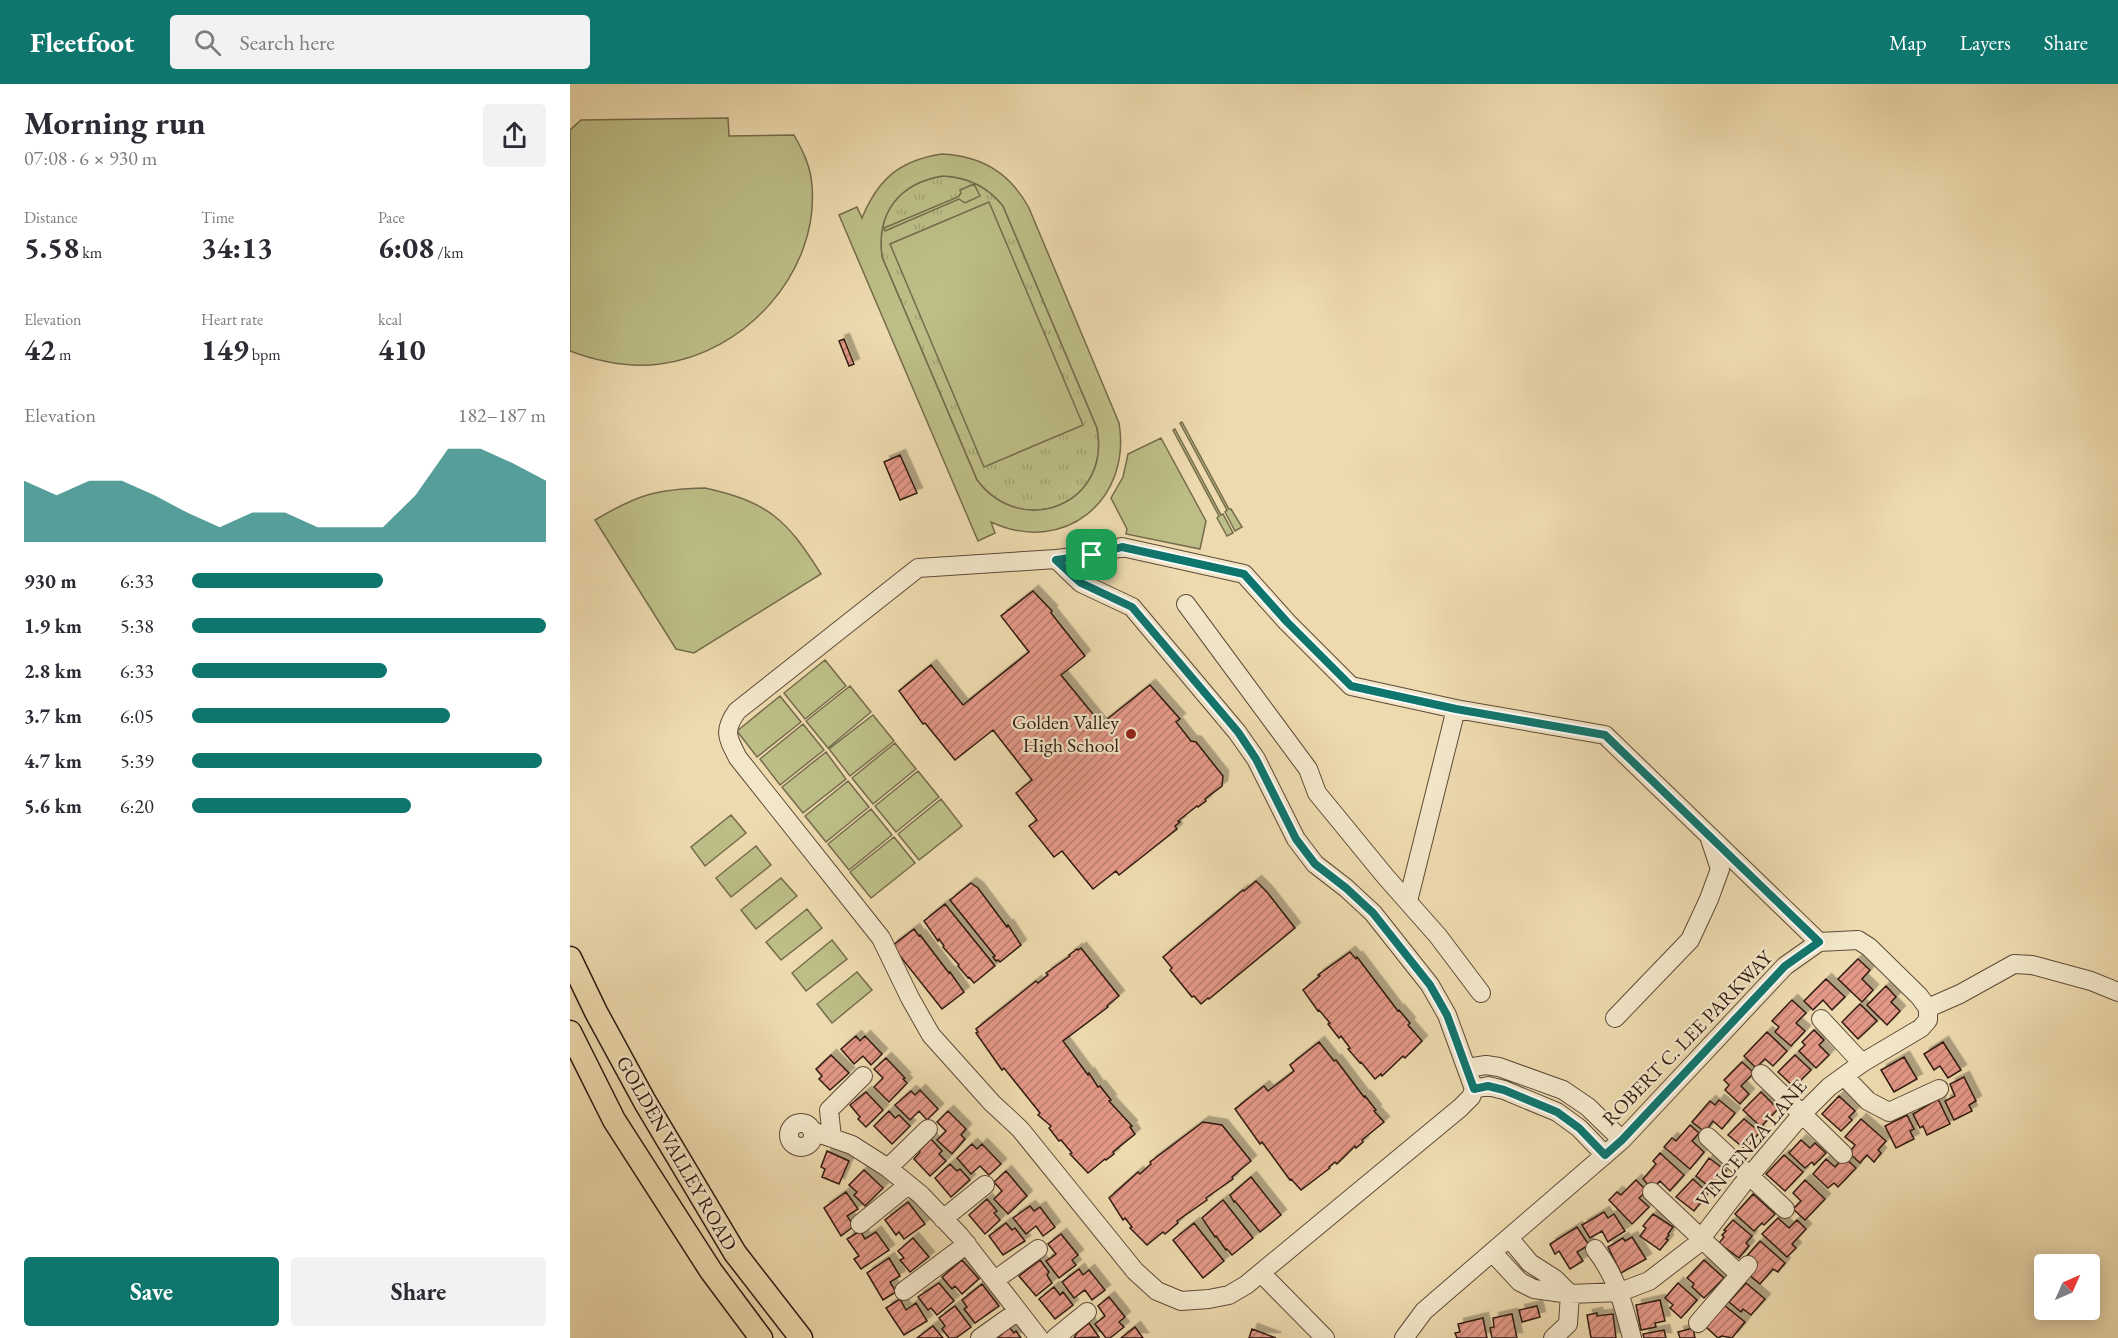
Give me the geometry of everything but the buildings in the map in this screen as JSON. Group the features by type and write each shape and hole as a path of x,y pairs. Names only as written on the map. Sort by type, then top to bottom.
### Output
{"main road":[{"name":"GOLDEN VALLEY ROAD","path":"570,958 596,1012 640,1092 735,1253 801,1338"},
{"name":"GOLDEN VALLEY ROAD","path":"570,1032 614,1120 711,1271 761,1338"}],"street":[{"path":"1056,560 1081,583 1132,607 1238,732 1256,759 1296,839 1315,864 1373,913 1430,985 1447,1015 1474,1089 1471,1097 1461,1108 1261,1273 1229,1295 1209,1299 1181,1300 1157,1291 1135,1270 1020,1129 992,1103 931,1035 881,938 738,758 728,738 728,724 737,711 918,568 1056,560 1092,555 1122,547 1244,574 1287,622 1351,686 1456,709 1605,735 1707,831 1819,942 1858,940 1869,947 1919,996 1928,1008 1960,994 2014,964 2032,965 2091,981 2118,992"},
{"path":"1185,604 1308,769 1317,793 1408,901 1481,993"},
{"path":"1408,901 1456,709"},
{"path":"1615,1018 1690,940 1720,870 1707,831"},
{"path":"1720,870 1730,867 1749,873"},
{"name":"ROBERT C. LEE PARKWAY","path":"1404,1338 1424,1311 1622,1140 1785,966 1819,942"},
{"name":"VINCENZA LANE","path":"1492,1252 1520,1282 1534,1289 1570,1294 1620,1292 1649,1281 1696,1245 1750,1176 1828,1087 1862,1062 1921,1028 1928,1020 1928,1008"},
{"path":"1821,1019 1862,1062"},
{"path":"570,1062 590,1072"},
{"path":"1467,1068 1486,1065 1499,1067 1563,1090 1588,1107 1622,1140"},
{"path":"1761,1074 1842,1154"},
{"path":"832,1138 829,1110 863,1076"},
{"path":"1844,1076 1868,1101 1889,1112 1940,1089"},
{"path":"1474,1089 1488,1086 1504,1090 1557,1112 1579,1128 1605,1155"},
{"path":"888,1168 928,1129"},
{"path":"812,1131 852,1145 888,1168 909,1185 967,1244 1038,1338"},
{"path":"1708,1137 1785,1209"},
{"path":"860,1224 909,1185"},
{"path":"943,1219 985,1185"},
{"path":"1652,1192 1702,1237 1744,1270 1698,1323"},
{"path":"1509,1238 1530,1263 1555,1279 1570,1294 1568,1324 1553,1338"},
{"path":"904,1291 967,1244"},
{"path":"995,1280 1038,1249"},
{"path":"1595,1249 1606,1264 1620,1292 1632,1338"},
{"path":"1261,1273 1325,1338"},
{"path":"980,1338 1018,1311"},
{"path":"1055,1338 1087,1312"}],"green space":[{"path":"728,118 729,136 794,135 806,159 812,186 811,218 803,249 789,278 770,304 747,326 720,344 691,357 660,364 626,365 570,351 570,130 581,120"},
{"path":"942,154 970,158 1004,176 1021,196 1029,208 1119,423 1120,451 1115,476 1103,497 1087,514 1067,526 1044,532 1018,531 991,522 995,533 978,541 839,215 857,207 862,218 875,192 883,182 902,167","holes":["943,176 961,178 976,184 984,188 1003,206 1097,428 1098,455 1091,477 1077,494 1060,505 1039,510 1017,508 996,498 977,480 882,257 883,227 894,203 914,185"]},
{"path":"943,176 961,178 984,188 1003,206 1097,428 1098,455 1091,477 1077,494 1060,505 1039,510 1017,508 996,498 977,480 882,257 883,227 894,203 914,185"},
{"path":"974,184 980,196 965,203 959,199 885,231 884,228 958,197 960,190"},
{"path":"989,202 1083,425 984,467 890,244"},
{"path":"1182,422 1229,509 1242,527 1235,531 1225,512 1227,510 1180,423"},
{"path":"1175,429 1233,533 1227,536 1217,518 1219,516 1173,430"},
{"path":"1161,438 1206,521 1200,549 1126,534 1127,529 1111,498 1123,477 1128,454"},
{"path":"705,488 745,500 774,516 798,540 821,574 694,653 676,649 595,520 647,495 673,490"},
{"path":"825,660 846,686 805,719 784,693"},
{"path":"850,686 871,712 828,748 806,721"},
{"path":"780,696 801,722 757,757 737,731"},
{"path":"873,715 894,741 850,776 829,749"},
{"path":"803,724 824,750 780,785 760,759"},
{"path":"895,743 916,769 873,804 852,778"},
{"path":"826,752 846,779 803,813 782,787"},
{"path":"918,771 939,797 896,832 875,806"},
{"path":"848,781 869,807 826,842 805,816"},
{"path":"941,799 962,826 919,860 898,834"},
{"path":"871,809 892,835 849,870 828,844"},
{"path":"731,815 746,833 705,866 691,847"},
{"path":"894,837 915,863 871,898 850,872"},
{"path":"756,846 771,865 731,897 716,878"},
{"path":"781,878 797,896 756,929 741,910"},
{"path":"807,909 822,928 781,960 766,942"},
{"path":"832,940 847,959 806,991 792,973"},
{"path":"857,972 872,990 832,1023 817,1004"}],"place":[{"name":"Golden Valley High School","path":"1131,734"}],"route":[{"path":"1122,547 1244,574 1287,622 1351,686 1456,709 1605,735 1707,831 1819,942 1785,966 1622,1140 1605,1155 1579,1128 1557,1112 1504,1090 1488,1086 1474,1089 1447,1015 1430,985 1373,913 1315,864 1296,839 1256,759 1238,732 1132,607 1081,583 1056,560 1092,555 1122,547"}]}
